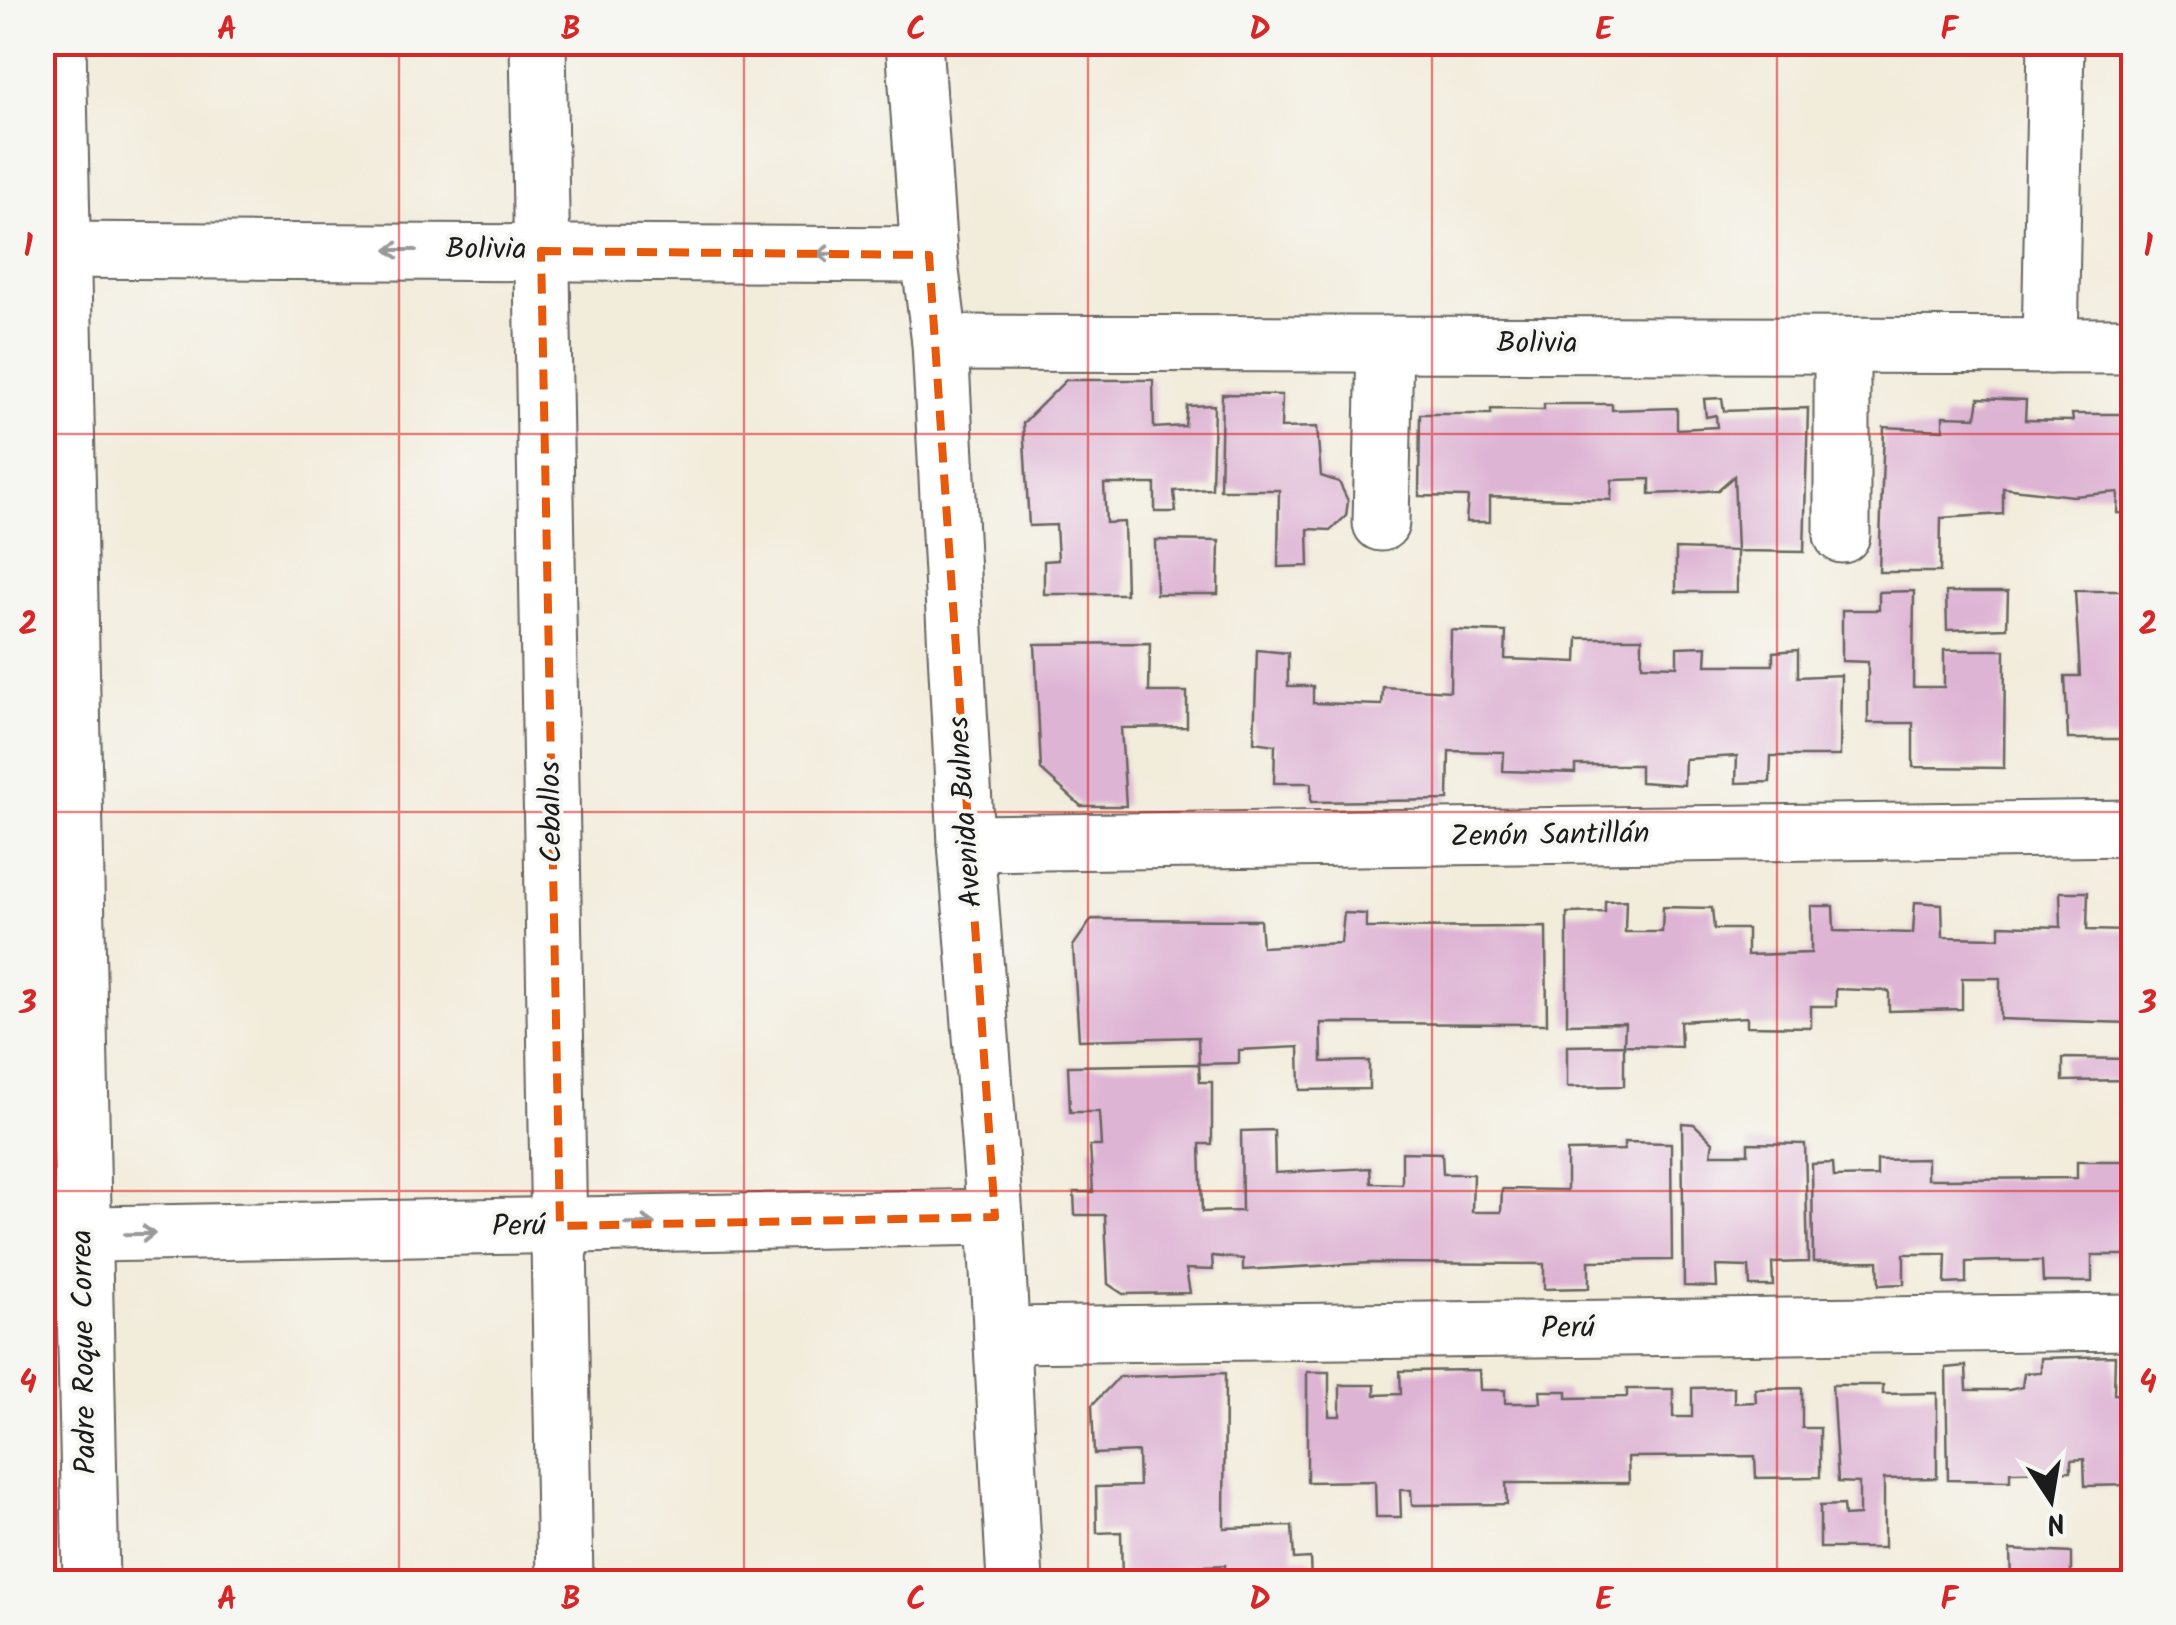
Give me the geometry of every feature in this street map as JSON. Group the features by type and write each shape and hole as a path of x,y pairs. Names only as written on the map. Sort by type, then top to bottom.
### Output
{"street":[{"name":"Padre Roque Correa","path":"58,42 51,250 62,1235 91,1582"},
{"name":"Ceballos","path":"538,42 565,1582"},
{"name":"Avenida Bulnes","path":"914,42 928,255 940,343 966,843 996,1217 1015,1582"},
{"path":"2050,346 2056,42"},
{"name":"Bolivia","path":"51,250 928,255"},
{"name":"Bolivia","path":"940,343 2134,346"},
{"path":"1381,523 1385,344"},
{"path":"1842,346 1842,535"},
{"name":"Zenón Santillán","path":"966,843 2134,828"},
{"name":"Perú","path":"62,1235 996,1217"},
{"name":"Perú","path":"1003,1335 2134,1322"}],"highlighted area":[{"path":"541,251 929,255 995,1217 560,1226"}],"building":[{"path":"1066,380 1153,380 1154,428 1185,426 1187,406 1214,405 1212,489 1174,491 1176,512 1155,512 1155,484 1104,484 1106,523 1124,522 1126,594 1044,594 1044,561 1058,560 1056,525 1029,526 1023,423"},
{"path":"1222,394 1282,395 1281,428 1317,427 1321,476 1339,482 1348,501 1346,516 1331,530 1308,529 1309,566 1278,567 1279,490 1220,490"},
{"path":"1722,398 1724,411 1808,408 1804,552 1737,551 1734,476 1718,490 1650,494 1650,479 1612,480 1611,500 1490,497 1490,522 1466,522 1468,497 1419,496 1420,414 1491,414 1491,409 1544,410 1544,404 1612,404 1612,410 1677,408 1677,429 1717,427 1716,415 1706,417 1704,399"},
{"path":"1979,398 2026,400 2025,420 2073,421 2072,414 2129,414 2134,400 2134,514 2117,513 2118,492 2073,496 2003,488 2003,514 1941,518 1940,572 1879,572 1884,427 1943,430 1943,416 1976,417"},
{"path":"1155,540 1219,541 1218,594 1156,594"},
{"path":"1676,549 1737,551 1737,592 1676,592"},
{"path":"1914,591 1913,687 1944,687 1944,650 2005,650 2004,768 1913,767 1913,723 1868,723 1868,662 1842,661 1842,610 1879,610 1879,592"},
{"path":"2075,591 2134,591 2134,739 2068,739 2065,676 2080,676"},
{"path":"1946,592 2008,592 2007,628 1947,630"},
{"path":"1451,630 1506,632 1505,659 1577,662 1578,638 1642,638 1642,665 1677,666 1677,647 1707,646 1706,665 1773,665 1773,652 1798,650 1798,677 1841,675 1840,756 1771,756 1770,782 1736,783 1737,756 1685,759 1684,785 1640,782 1640,765 1575,765 1575,773 1503,771 1504,752 1449,751 1448,800 1311,802 1311,783 1274,783 1275,745 1254,742 1257,650 1288,653 1288,686 1313,686 1313,703 1382,705 1383,687 1450,691"},
{"path":"1150,643 1149,692 1187,692 1187,727 1121,728 1126,806 1081,806 1041,770 1035,644"},
{"path":"2060,892 2088,892 2087,930 2128,931 2128,923 2134,923 2134,1080 2063,1081 2063,1058 2130,1059 2130,1023 2000,1019 2000,978 1962,978 1962,1009 1889,1011 1889,991 1836,989 1836,1006 1811,1006 1811,1027 1747,1026 1747,1017 1680,1021 1681,1047 1624,1045 1625,1023 1567,1024 1567,913 1605,912 1605,901 1626,900 1625,932 1662,932 1663,907 1712,908 1714,929 1747,929 1747,955 1811,953 1811,906 1833,906 1834,931 1913,933 1915,902 1942,904 1943,937 2000,938 2000,925 2061,927"},
{"path":"1344,913 1366,914 1366,928 1546,927 1547,1024 1321,1023 1322,1062 1369,1061 1369,1089 1300,1090 1299,1047 1239,1050 1239,1063 1199,1064 1198,1037 1079,1040 1073,946 1092,919 1260,920 1262,947 1341,943"},
{"path":"1624,1045 1624,1086 1567,1087 1567,1046"},
{"path":"1199,1064 1200,1082 1212,1082 1212,1144 1200,1144 1202,1212 1242,1211 1241,1131 1274,1130 1275,1173 1370,1168 1371,1183 1402,1184 1402,1152 1442,1153 1443,1174 1473,1174 1472,1212 1501,1212 1502,1189 1567,1190 1567,1151 1624,1150 1624,1142 1671,1143 1672,1260 1589,1261 1589,1288 1544,1289 1544,1264 1371,1263 1243,1270 1243,1259 1212,1256 1213,1270 1186,1269 1190,1293 1123,1294 1108,1284 1105,1215 1075,1215 1074,1192 1093,1192 1090,1146 1101,1146 1099,1112 1070,1112 1068,1066"},
{"path":"1682,1123 1694,1124 1713,1142 1711,1154 1748,1154 1748,1143 1805,1144 1808,1262 1772,1263 1773,1286 1750,1286 1749,1267 1716,1266 1717,1287 1684,1286"},
{"path":"1927,1159 1927,1179 2077,1178 2077,1161 2134,1161 2134,1255 2092,1255 2092,1282 2043,1282 2042,1261 2003,1261 1966,1262 1966,1283 1945,1284 1946,1254 1904,1254 1904,1284 1879,1285 1878,1261 1813,1262 1812,1164 1833,1163 1834,1177 1877,1176 1877,1160"},
{"path":"2115,1356 2114,1394 2134,1395 2134,1485 2085,1486 2084,1459 2071,1460 2071,1471 2010,1472 2010,1481 1948,1480 1946,1368 1966,1366 1967,1390 2009,1390 2022,1387 2024,1373 2041,1372 2041,1358"},
{"path":"1479,1370 1480,1390 1505,1390 1505,1403 1541,1403 1540,1391 1567,1391 1567,1398 1627,1397 1627,1389 1673,1389 1673,1417 1692,1417 1692,1388 1734,1387 1734,1403 1756,1402 1755,1389 1802,1388 1802,1428 1820,1428 1820,1477 1756,1478 1755,1456 1628,1457 1629,1483 1506,1483 1507,1504 1412,1505 1411,1490 1400,1490 1401,1517 1376,1517 1375,1481 1307,1482 1307,1372 1329,1372 1329,1416 1340,1416 1340,1385 1375,1385 1375,1395 1401,1394 1400,1371"},
{"path":"1225,1373 1224,1528 1292,1526 1294,1559 1310,1558 1311,1582 1226,1582 1225,1565 1182,1567 1182,1582 1122,1582 1121,1532 1097,1533 1096,1487 1139,1486 1138,1452 1094,1454 1092,1405 1119,1377"},
{"path":"1832,1385 1883,1385 1883,1394 1937,1393 1937,1478 1884,1479 1884,1548 1820,1548 1820,1506 1843,1505 1844,1516 1859,1515 1859,1483 1838,1482"},
{"path":"2010,1550 2071,1553 2071,1582 2011,1582"}]}
